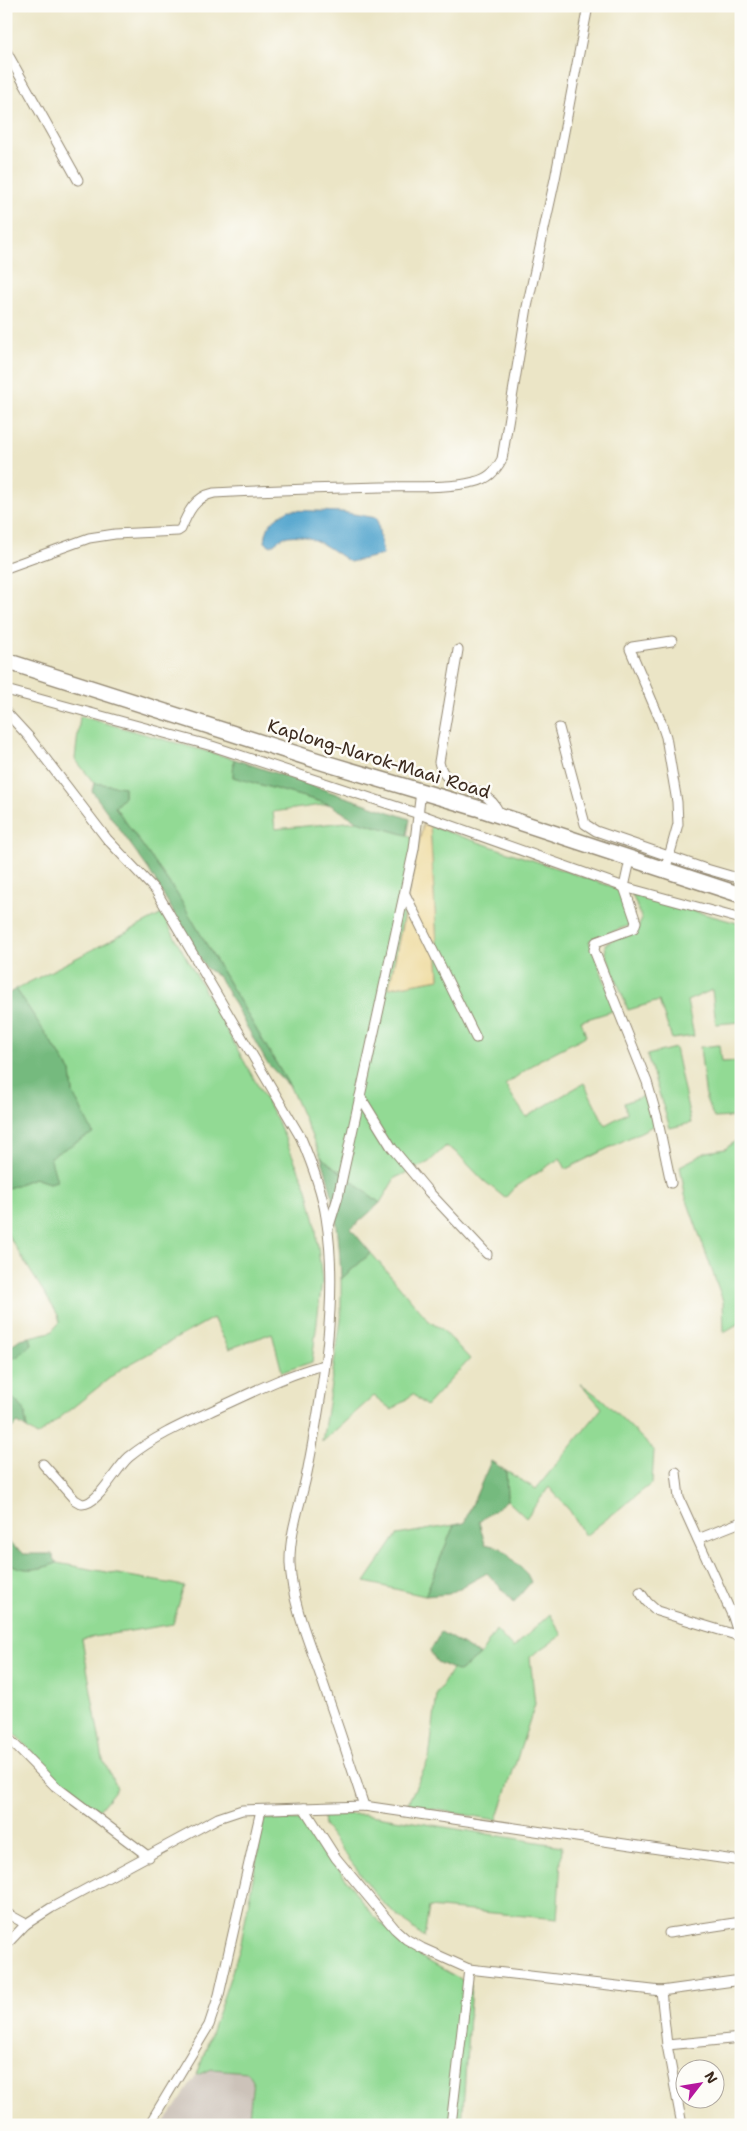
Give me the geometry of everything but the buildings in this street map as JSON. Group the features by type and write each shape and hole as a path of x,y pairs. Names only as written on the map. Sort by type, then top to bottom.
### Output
{"highway":[{"name":"Kaplong-Narok-Maai Road","path":"6,661 325,763 501,816 741,895"}],"street":[{"path":"6,568 89,538 115,534 178,531 198,500 206,494 288,489 443,485 474,482 490,477 502,459 527,307 554,187 588,6"},
{"path":"6,51 78,180"},
{"path":"665,871 678,824 677,802 666,737 630,652 632,648 672,641"},
{"path":"458,650 438,762 440,772 449,780 479,792 492,801 501,816"},
{"path":"6,690 212,746 419,814 624,888 741,919"},
{"path":"6,712 28,737 107,839 156,891 301,1138 318,1180 327,1230 330,1306 324,1384 291,1541 290,1565 300,1617 347,1751 364,1806"},
{"path":"212,746 220,728"},
{"path":"558,728 585,824 596,831 741,879"},
{"path":"327,1230 338,1197 405,894 414,849 421,791"},
{"path":"630,860 624,888 636,922 634,928 596,942 594,950 647,1082 658,1117 671,1183"},
{"path":"405,894 476,1038"},
{"path":"360,1096 392,1148 427,1190 487,1254"},
{"path":"43,1464 75,1500 82,1504 90,1503 118,1467 156,1439 289,1375 324,1365"},
{"path":"676,1472 679,1498 733,1617 740,1637"},
{"path":"698,1539 741,1522"},
{"path":"640,1592 657,1611 740,1637"},
{"path":"6,1736 55,1786 149,1857"},
{"path":"6,1945 26,1924 74,1896 218,1818 242,1810 364,1806 741,1861"},
{"path":"304,1808 336,1858 395,1929 406,1939 422,1948 469,1969 661,1991 741,1980"},
{"path":"149,2125 209,2026 219,1995 260,1810"},
{"path":"6,1913 26,1924"},
{"path":"669,1933 741,1922"},
{"path":"450,2125 469,1969"},
{"path":"661,1991 667,2045 682,2125"},
{"path":"667,2045 741,2038"}],"shaded area":[{"path":"212,2069 248,2072 253,2080 248,2125 163,2125 197,2075"}],"green space":[{"path":"80,716 234,759 233,777 329,804 273,812 275,829 357,821 407,835 418,842 389,988 439,979 430,826 622,890 633,920 630,925 589,941 616,1010 581,1021 586,1036 541,1059 505,1085 526,1117 584,1083 605,1125 627,1113 624,1103 646,1095 655,1125 566,1169 560,1158 514,1188 505,1198 483,1180 457,1153 446,1146 429,1162 395,1178 380,1203 321,1157 290,1087 177,894 115,807 124,797 124,787 94,783 75,759"},
{"path":"234,759 410,819 407,835 357,821 329,804 233,777"},
{"path":"94,783 124,787 124,797 115,807 177,894 290,1087 267,1063 219,977 206,968 149,870 92,791"},
{"path":"632,894 741,924 741,1022 716,1024 712,990 687,1001 694,1036 672,1039 659,1001 628,1010 606,953 605,944 638,928 642,919"},
{"path":"162,914 278,1122 307,1189 315,1222 322,1281 312,1362 282,1372 272,1333 229,1349 213,1318 121,1369 37,1436 27,1429 24,1409 6,1392 6,1360 17,1357 32,1344 30,1337 51,1332 60,1322 58,1315 6,1232 6,1189 34,1178 49,1183 56,1181 50,1157 92,1133 73,1093 71,1072 16,989"},
{"path":"16,989 71,1072 73,1093 93,1133 50,1157 57,1181 49,1183 34,1178 6,1189 6,995"},
{"path":"719,1045 721,1062 741,1061 741,1322 724,1332 723,1301 685,1195 680,1166 707,1152 725,1149 738,1139 733,1117 714,1118 706,1099 700,1047"},
{"path":"675,1048 691,1123 670,1128 647,1055"},
{"path":"321,1157 380,1203 351,1229 371,1253 341,1279 336,1217"},
{"path":"371,1253 429,1321 441,1328 470,1359 426,1406 413,1394 392,1410 374,1396 322,1442 341,1320 341,1279"},
{"path":"30,1337 32,1344 17,1357 6,1360 6,1349 20,1339"},
{"path":"580,1383 603,1400 654,1450 652,1483 585,1536 570,1511 549,1487 526,1518 507,1500 506,1471 536,1489 602,1408"},
{"path":"6,1392 24,1409 27,1429 18,1423 9,1430 6,1425"},
{"path":"491,1461 506,1471 507,1500 479,1522 485,1544 501,1548 527,1574 531,1582 514,1602 487,1573 449,1594 425,1596 454,1525 464,1523"},
{"path":"454,1525 425,1596 365,1582 397,1535"},
{"path":"6,1534 9,1543 24,1554 52,1554 57,1563 31,1569 12,1565 6,1561"},
{"path":"6,1561 25,1569 57,1563 184,1586 173,1624 82,1639 103,1760 117,1788 99,1810 71,1792 6,1725"},
{"path":"550,1614 562,1635 530,1657 535,1704 497,1820 407,1805 429,1759 437,1694 452,1669 459,1672 480,1655 496,1630 513,1648"},
{"path":"441,1632 480,1655 459,1672 437,1662 430,1651"},
{"path":"364,1814 562,1846 557,1919 429,1907 424,1938 381,1901 324,1826 323,1815"},
{"path":"264,1819 304,1821 372,1915 421,1957 471,1985 462,2125 248,2125 253,2080 248,2072 212,2069 197,2075 240,1948"}],"sand":[{"path":"423,824 430,826 439,979 389,988"}],"water":[{"path":"289,510 342,512 377,518 383,555 350,562 319,542 302,536 284,537 271,546 265,542 269,526 275,519"}]}
